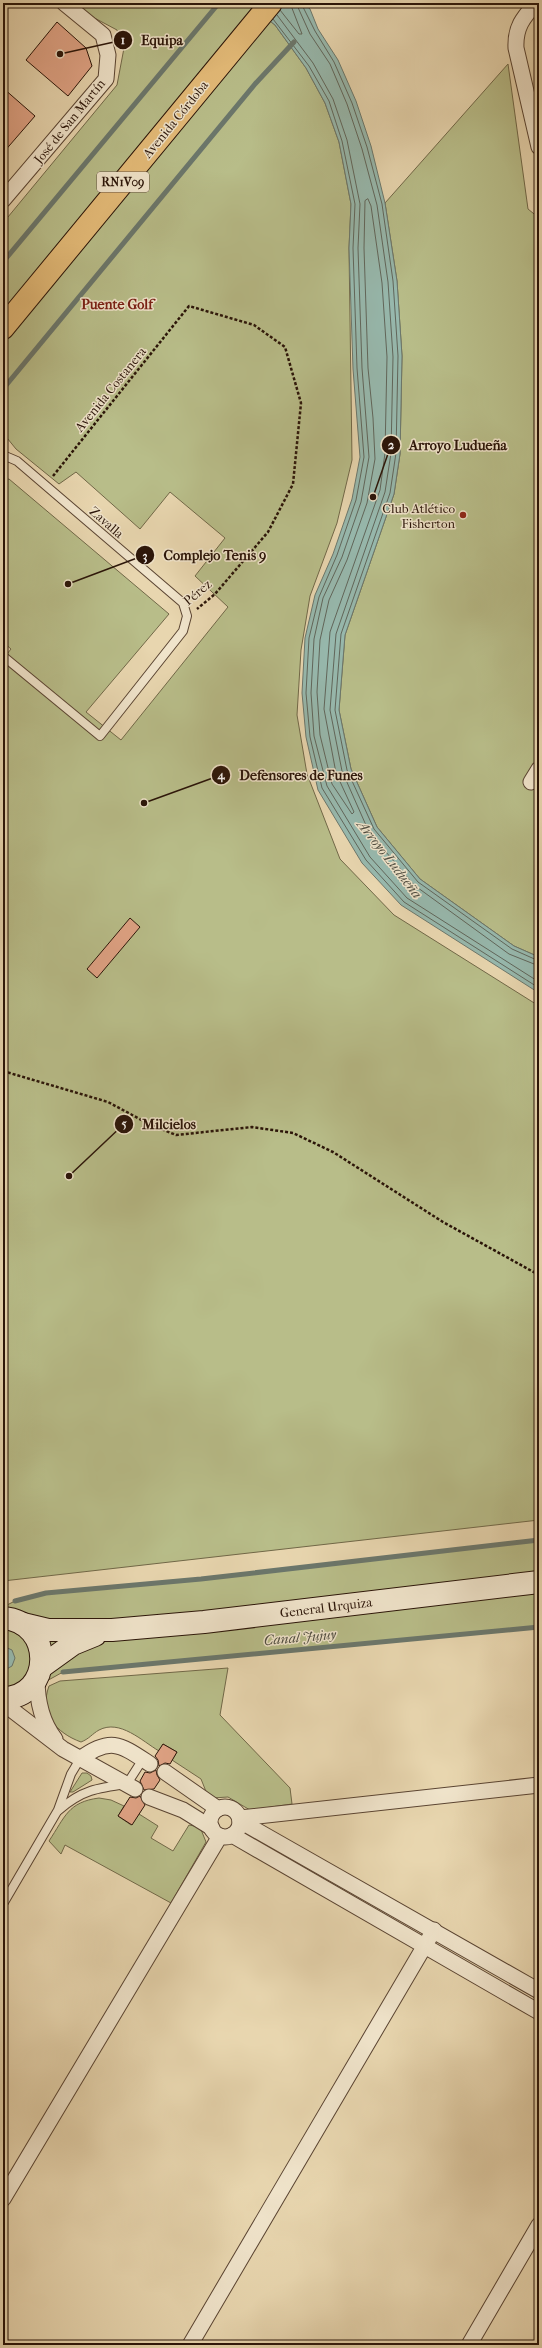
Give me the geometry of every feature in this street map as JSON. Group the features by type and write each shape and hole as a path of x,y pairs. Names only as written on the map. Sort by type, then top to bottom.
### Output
{"main road":[{"name":"Avenida Córdoba","path":"3,328 271,3"},
{"name":"General Urquiza","path":"13,1621 48,1630 112,1630 204,1622 539,1582"},
{"path":"13,1621 32,1631 39,1642 42,1654 39,1672"},
{"name":"General Urquiza","path":"3,1698 19,1695 29,1688 39,1672 73,1644 112,1630"}],"street":[{"name":"José de San Martín","path":"3,200 106,79 108,55 103,35 64,3"},
{"path":"536,3 525,16 516,33 516,48 539,147"},
{"path":"531,782 539,769"},
{"path":"39,1672 37,1698 42,1716 51,1734 63,1749"},
{"path":"3,1703 63,1749 131,1786"},
{"path":"80,1759 93,1749 111,1744 122,1746 147,1761"},
{"path":"165,1772 218,1809 231,1808 240,1820 539,1990"},
{"path":"170,1805 183,1785"},
{"path":"240,1820 539,1785"},
{"path":"149,1797 201,1819 221,1833 425,1945 539,2012"},
{"path":"218,1809 211,1819 221,1833"},
{"path":"3,2200 221,1833 238,1829 240,1820"},
{"path":"190,2345 434,1930"},
{"path":"469,2345 539,2225"}],"lane":[{"name":"Zavalla","path":"3,455 17,461 46,484 183,603 187,616"},
{"name":"Pérez","path":"3,656 100,736 183,631 187,616"},
{"path":"3,1904 58,1810 71,1774 80,1759"},
{"path":"58,1810 74,1797 88,1790 131,1786 147,1761"}],"path":[{"name":"Pérez","path":"187,616 215,594 268,532 293,484 301,403 285,347 254,325 189,306"},
{"name":"Avenida Costanera","path":"46,484 189,306"},
{"path":"3,1071 108,1102 149,1124 176,1135 252,1127 293,1133 332,1152 443,1222 539,1275"}],"green space":[{"path":"75,3 247,3 275,25 306,68 325,103 339,142 351,204 349,248 352,460 337,523 310,596 301,650 297,715 307,774 340,859 394,915 539,1006 539,1520 3,1581 3,659 11,649 3,642 3,480 9,479 169,614 86,712 121,740 228,607 195,576 225,538 170,492 140,529 76,472 59,484 16,449 3,433 3,223 117,85 124,48 117,30 87,14"},
{"name":"Club Atlético Fisherton","path":"508,64 528,209 539,218 539,957 514,946 420,879 377,827 351,769 339,710 345,635 394,494 400,454 402,356 397,281 385,203"},
{"path":"539,1540 539,1627 63,1672 3,1705 3,1607 15,1601 46,1593 201,1579"},
{"path":"228,1668 220,1715 290,1788 292,1804 250,1810 228,1797 212,1798 207,1794 201,1779 172,1760 177,1752 163,1744 159,1751 138,1737 123,1729 115,1727 107,1727 99,1730 81,1742 64,1733 57,1727 48,1713 46,1705 46,1696 49,1686 60,1681"},
{"path":"82,1773 87,1773 91,1776 92,1780 73,1792 70,1792"},
{"path":"99,1798 111,1800 124,1806 118,1816 131,1825 139,1814 158,1826 151,1838 173,1851 189,1825 200,1827 206,1842 171,1903 65,1845 61,1854 49,1841 68,1812 80,1803"}],"water":[{"name":"Arroyo Ludueña","path":"247,3 303,3 310,9 318,29 338,60 356,101 371,146 385,203 397,281 402,356 400,454 394,494 345,635 339,710 351,769 377,827 420,879 514,946 539,957 539,993 401,905 362,863 318,790 306,737 302,693 305,638 315,595 333,554 352,499 360,457 353,369 349,248 351,204 339,142 325,103 306,68 275,25"},
{"path":"3,1646 12,1650 15,1658 12,1666 3,1671"}],"building":[{"path":"57,22 86,48 92,66 68,96 26,60"},
{"path":"3,88 35,116 3,153"},
{"path":"130,918 140,927 97,978 87,969"},
{"path":"163,1744 177,1752 170,1764 165,1763 159,1766 158,1760 155,1756"},
{"path":"156,1770 160,1780 154,1789 144,1790 140,1781 145,1772 150,1773"},
{"path":"140,1796 145,1805 132,1825 118,1816 130,1797 136,1798"}],"waterway":[{"path":"3,262 219,3"},
{"path":"3,389 255,84 294,42"},
{"path":"15,1601 46,1593 201,1579 539,1540"},
{"name":"Canal Jujuy","path":"63,1672 539,1627"}],"place":[{"name":"Equipa","path":"60,54"},
{"name":"Arroyo Ludueña","path":"373,497"},
{"name":"Club Atlético Fisherton","path":"463,515"},
{"name":"Complejo Tenis 9","path":"68,584"},
{"name":"Defensores de Funes","path":"144,803"},
{"name":"Milcielos","path":"69,1176"}],"district":[{"name":"Puente Golf","path":"117,304"}]}
